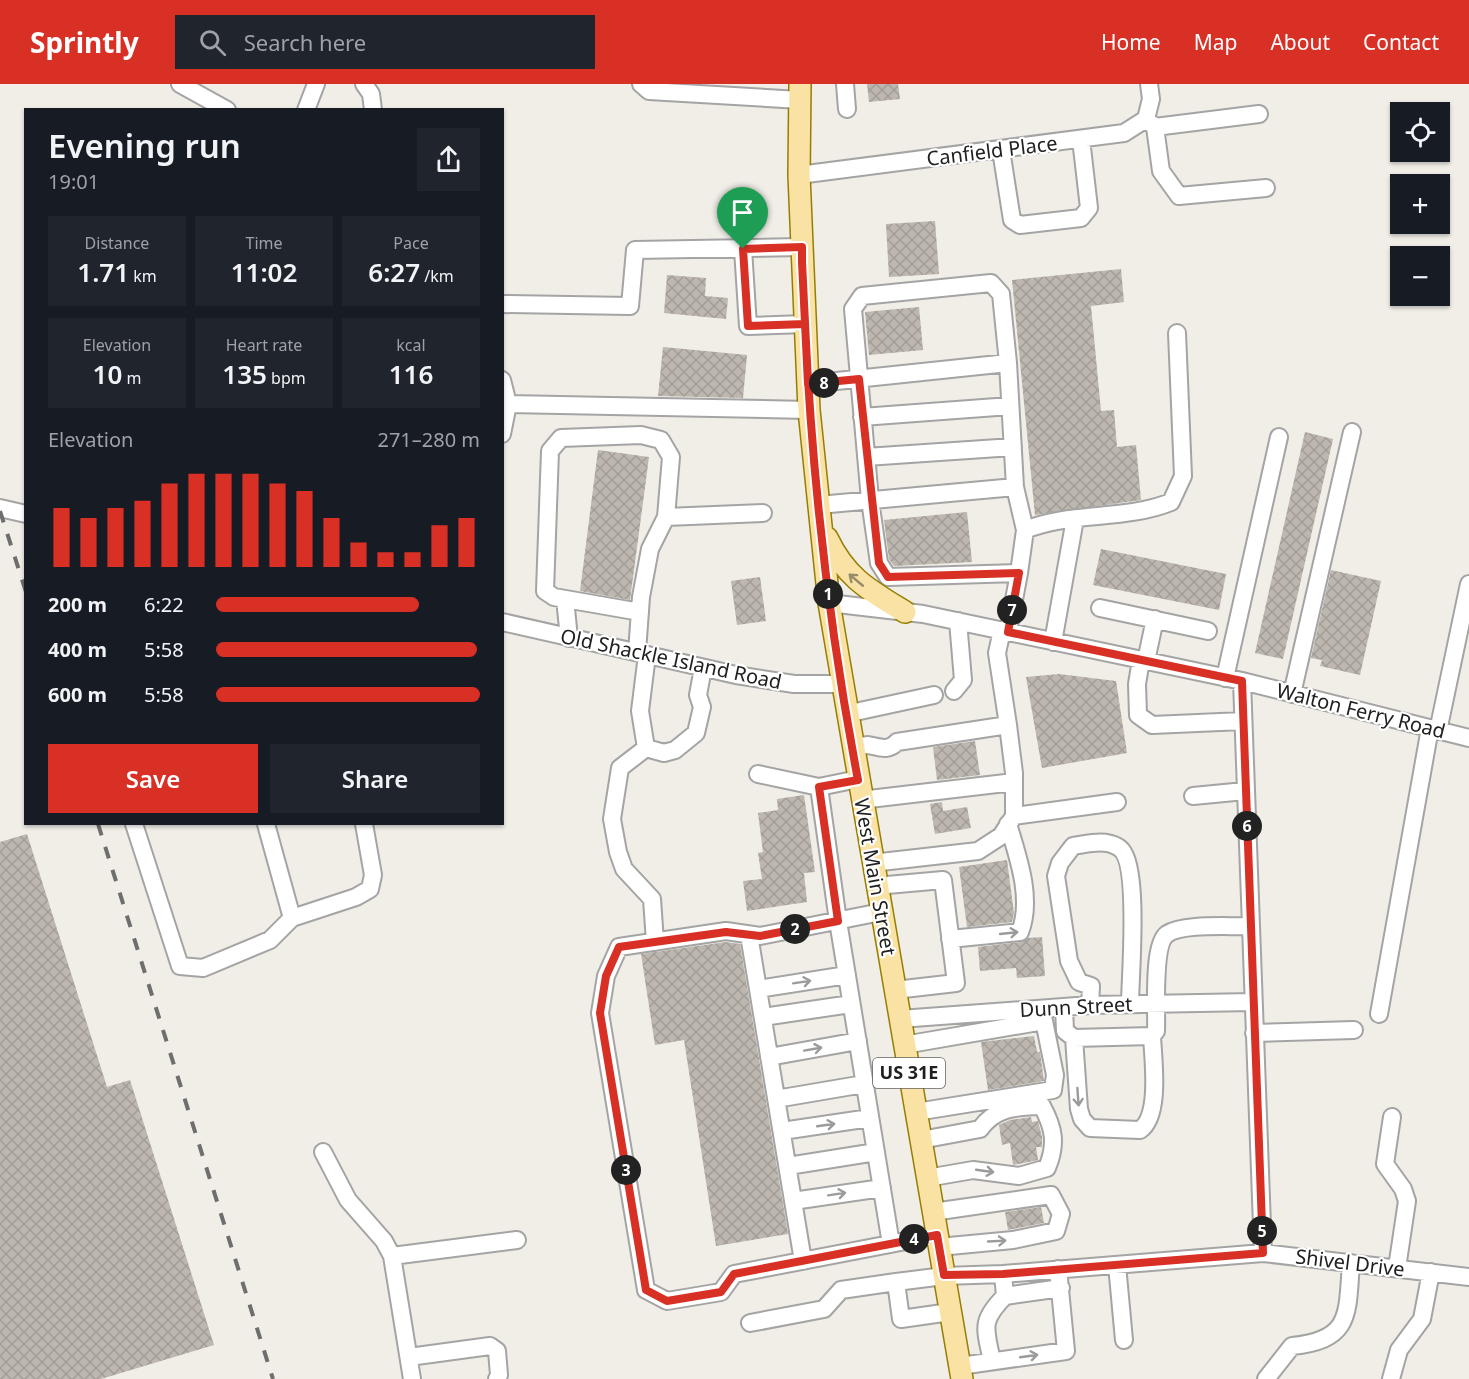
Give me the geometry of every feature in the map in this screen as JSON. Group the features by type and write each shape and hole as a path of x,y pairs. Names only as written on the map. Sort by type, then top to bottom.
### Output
{"main road":[{"name":"West Main Street","path":"800,92 798,175 809,410 829,603 846,714 860,747 858,780 861,800 961,1373"},
{"path":"820,515 835,556 848,573 867,589 905,612"}],"street":[{"path":"180,84 223,108"},
{"path":"307,108 316,84"},
{"path":"364,84 371,94 373,108"},
{"path":"641,84 649,92 800,92"},
{"path":"845,84 847,109"},
{"path":"1149,84 1151,123 1161,171 1179,196 1266,188"},
{"path":"1151,123 1259,114"},
{"name":"Canfield Place","path":"798,175 1124,133 1151,123"},
{"path":"1001,150 1012,220 1020,225 1081,218 1089,208 1081,139"},
{"path":"504,304 630,306 635,249 802,247"},
{"path":"743,249 748,326 805,324"},
{"path":"950,939 1020,932 1024,920 1024,898 1011,820 1014,782 997,653 1005,631 1019,573 1025,530 1015,487 1008,363 1001,294 991,283 862,296 854,309 870,500 879,563 888,577 1019,573"},
{"path":"1025,530 1042,523 1148,511 1171,501 1183,476 1177,333"},
{"path":"808,384 1008,363"},
{"path":"504,388 508,404 504,424"},
{"path":"508,404 809,410"},
{"path":"862,417 1010,406"},
{"path":"1292,694 1352,432"},
{"path":"640,612 555,597 545,591 550,451 561,438 640,435 661,440 671,457 666,517 650,549 640,612 642,653 640,711 646,748"},
{"path":"1263,1253 1243,720 1234,680 1279,436"},
{"path":"866,457 1013,447"},
{"path":"820,515 870,500 1015,487"},
{"path":"0,508 24,514"},
{"path":"666,517 763,513"},
{"path":"1053,642 1075,519"},
{"path":"1379,1014 1434,730 1469,584"},
{"path":"565,599 569,638"},
{"name":"Walton Ferry Road","path":"829,603 958,621 1234,680 1469,738"},
{"path":"1100,608 1208,631"},
{"path":"1155,619 1137,684 1138,716 1152,725 1243,720"},
{"path":"954,692 963,680 958,621"},
{"name":"Old Shackle Island Road","path":"504,622 704,668 794,684 841,684"},
{"path":"646,748 664,753 675,750 696,733 702,707 698,694 704,668"},
{"path":"846,714 934,695"},
{"path":"860,747 873,738 890,736 897,741 1008,725"},
{"path":"646,748 620,768 612,819 618,852 624,868 652,900 655,942"},
{"path":"758,774 819,787 858,780"},
{"path":"861,800 1014,782"},
{"path":"819,787 851,1004 891,1244"},
{"path":"1193,795 1245,791"},
{"path":"872,863 978,851 1001,836 1011,820 1117,802"},
{"path":"134,825 180,966 203,968 270,940 292,918 356,897 370,889 373,875 364,825"},
{"path":"266,825 292,918"},
{"path":"1090,1005 1091,986 1079,982 1069,961 1056,876 1060,862 1073,846 1104,842 1120,847 1127,857 1132,889 1130,1004"},
{"path":"876,886 943,880 956,983 895,990"},
{"path":"881,912 760,936 726,932 619,947 606,976 600,1013 646,1290 667,1301 721,1292 734,1274 891,1244 1013,1240 1056,1231 1061,1214 1050,1195 933,1212"},
{"path":"1074,1038 1078,1109 1082,1119 1090,1128 1140,1130 1147,1125 1152,1112 1152,1036 1156,1030 1158,947 1166,934 1186,928 1250,926"},
{"path":"749,934 803,1261"},
{"path":"758,989 847,975"},
{"name":"Dunn Street","path":"900,1019 1064,1006 1253,1002"},
{"path":"763,1017 851,1004"},
{"path":"1064,1006 1065,1031 1074,1038 1152,1036"},
{"path":"904,1046 1044,1021 1055,1075 1053,1089 916,1112"},
{"path":"1254,1033 1354,1030"},
{"path":"769,1057 858,1041"},
{"path":"776,1099 864,1084"},
{"path":"921,1140 980,1129 989,1116 1011,1107 1042,1106 1053,1126 1054,1151 1047,1168 1019,1176 973,1170 927,1178"},
{"path":"1392,1117 1385,1164 1403,1189 1407,1201 1397,1268"},
{"path":"782,1131 870,1118"},
{"path":"323,1152 348,1200 384,1241 392,1256 412,1379"},
{"path":"788,1166 876,1152"},
{"path":"793,1201 882,1188"},
{"path":"392,1256 518,1240"},
{"name":"Shivel Drive","path":"750,1323 824,1309 841,1290 944,1275 1003,1274 1263,1253 1469,1277"},
{"path":"1266,1379 1284,1353 1292,1346 1322,1342 1334,1335 1341,1325 1348,1300 1350,1263"},
{"path":"1117,1264 1124,1340"},
{"path":"961,1373 992,1361 1066,1351 1058,1269"},
{"path":"1391,1379 1399,1350 1422,1319 1431,1272"},
{"path":"1003,1274 1005,1296"},
{"path":"896,1282 901,1319 950,1312"},
{"path":"992,1361 986,1321 988,1314 1005,1296 1061,1288"},
{"path":"409,1357 490,1346 497,1351 500,1375 497,1379"}],"building":[{"path":"867,84 898,84 900,99 869,102"},
{"path":"935,221 939,274 889,277 886,224"},
{"path":"1121,269 1124,302 1091,306 1101,411 1114,410 1117,447 1136,445 1141,500 1035,515 1012,280"},
{"path":"667,275 706,278 705,296 728,298 726,319 664,313"},
{"path":"919,307 923,350 869,355 865,312"},
{"path":"663,347 747,355 743,398 658,396"},
{"path":"1305,432 1333,439 1283,659 1255,653"},
{"path":"598,450 649,457 630,600 580,591"},
{"path":"967,512 972,562 894,566 889,559 884,520"},
{"path":"1101,549 1226,574 1219,610 1093,585"},
{"path":"1331,570 1381,581 1360,675 1320,666 1322,660 1311,658"},
{"path":"760,577 766,621 737,625 731,581"},
{"path":"1059,674 1116,681 1127,753 1042,768 1026,677"},
{"path":"975,741 980,775 937,780 933,747"},
{"path":"804,795 815,872 804,873 807,902 747,911 743,881 762,879 758,853 763,852 758,813 778,810 777,799"},
{"path":"942,802 943,811 967,807 971,828 935,834 930,804"},
{"path":"27,834 107,1087 130,1080 214,1345 101,1379 0,1379 0,842"},
{"path":"1007,860 1014,913 1012,922 967,927 959,867"},
{"path":"1042,937 1045,976 1017,978 1016,968 980,971 978,947"},
{"path":"726,942 740,944 788,1234 716,1246 684,1040 655,1045 641,954"},
{"path":"1034,1036 1037,1052 1040,1052 1044,1081 988,1090 981,1042"},
{"path":"1031,1117 1032,1122 1038,1121 1042,1137 1042,1147 1036,1147 1038,1160 1013,1165 1010,1143 1002,1145 999,1125 1010,1120"},
{"path":"1041,1207 1044,1223 1008,1230 1005,1212"}],"railway":[{"path":"0,511 24,586"},
{"path":"98,825 273,1379"}],"route":[{"path":"802,247 808,384 859,379 870,500 879,563 888,577 1019,573 1008,632 1242,681 1263,1253 1003,1274 944,1275 937,1235 734,1274 721,1292 667,1301 646,1290 600,1013 606,976 619,947 726,932 760,936 838,921 819,787 858,780 829,603 809,410 805,324 748,326 743,249 802,247"}]}
